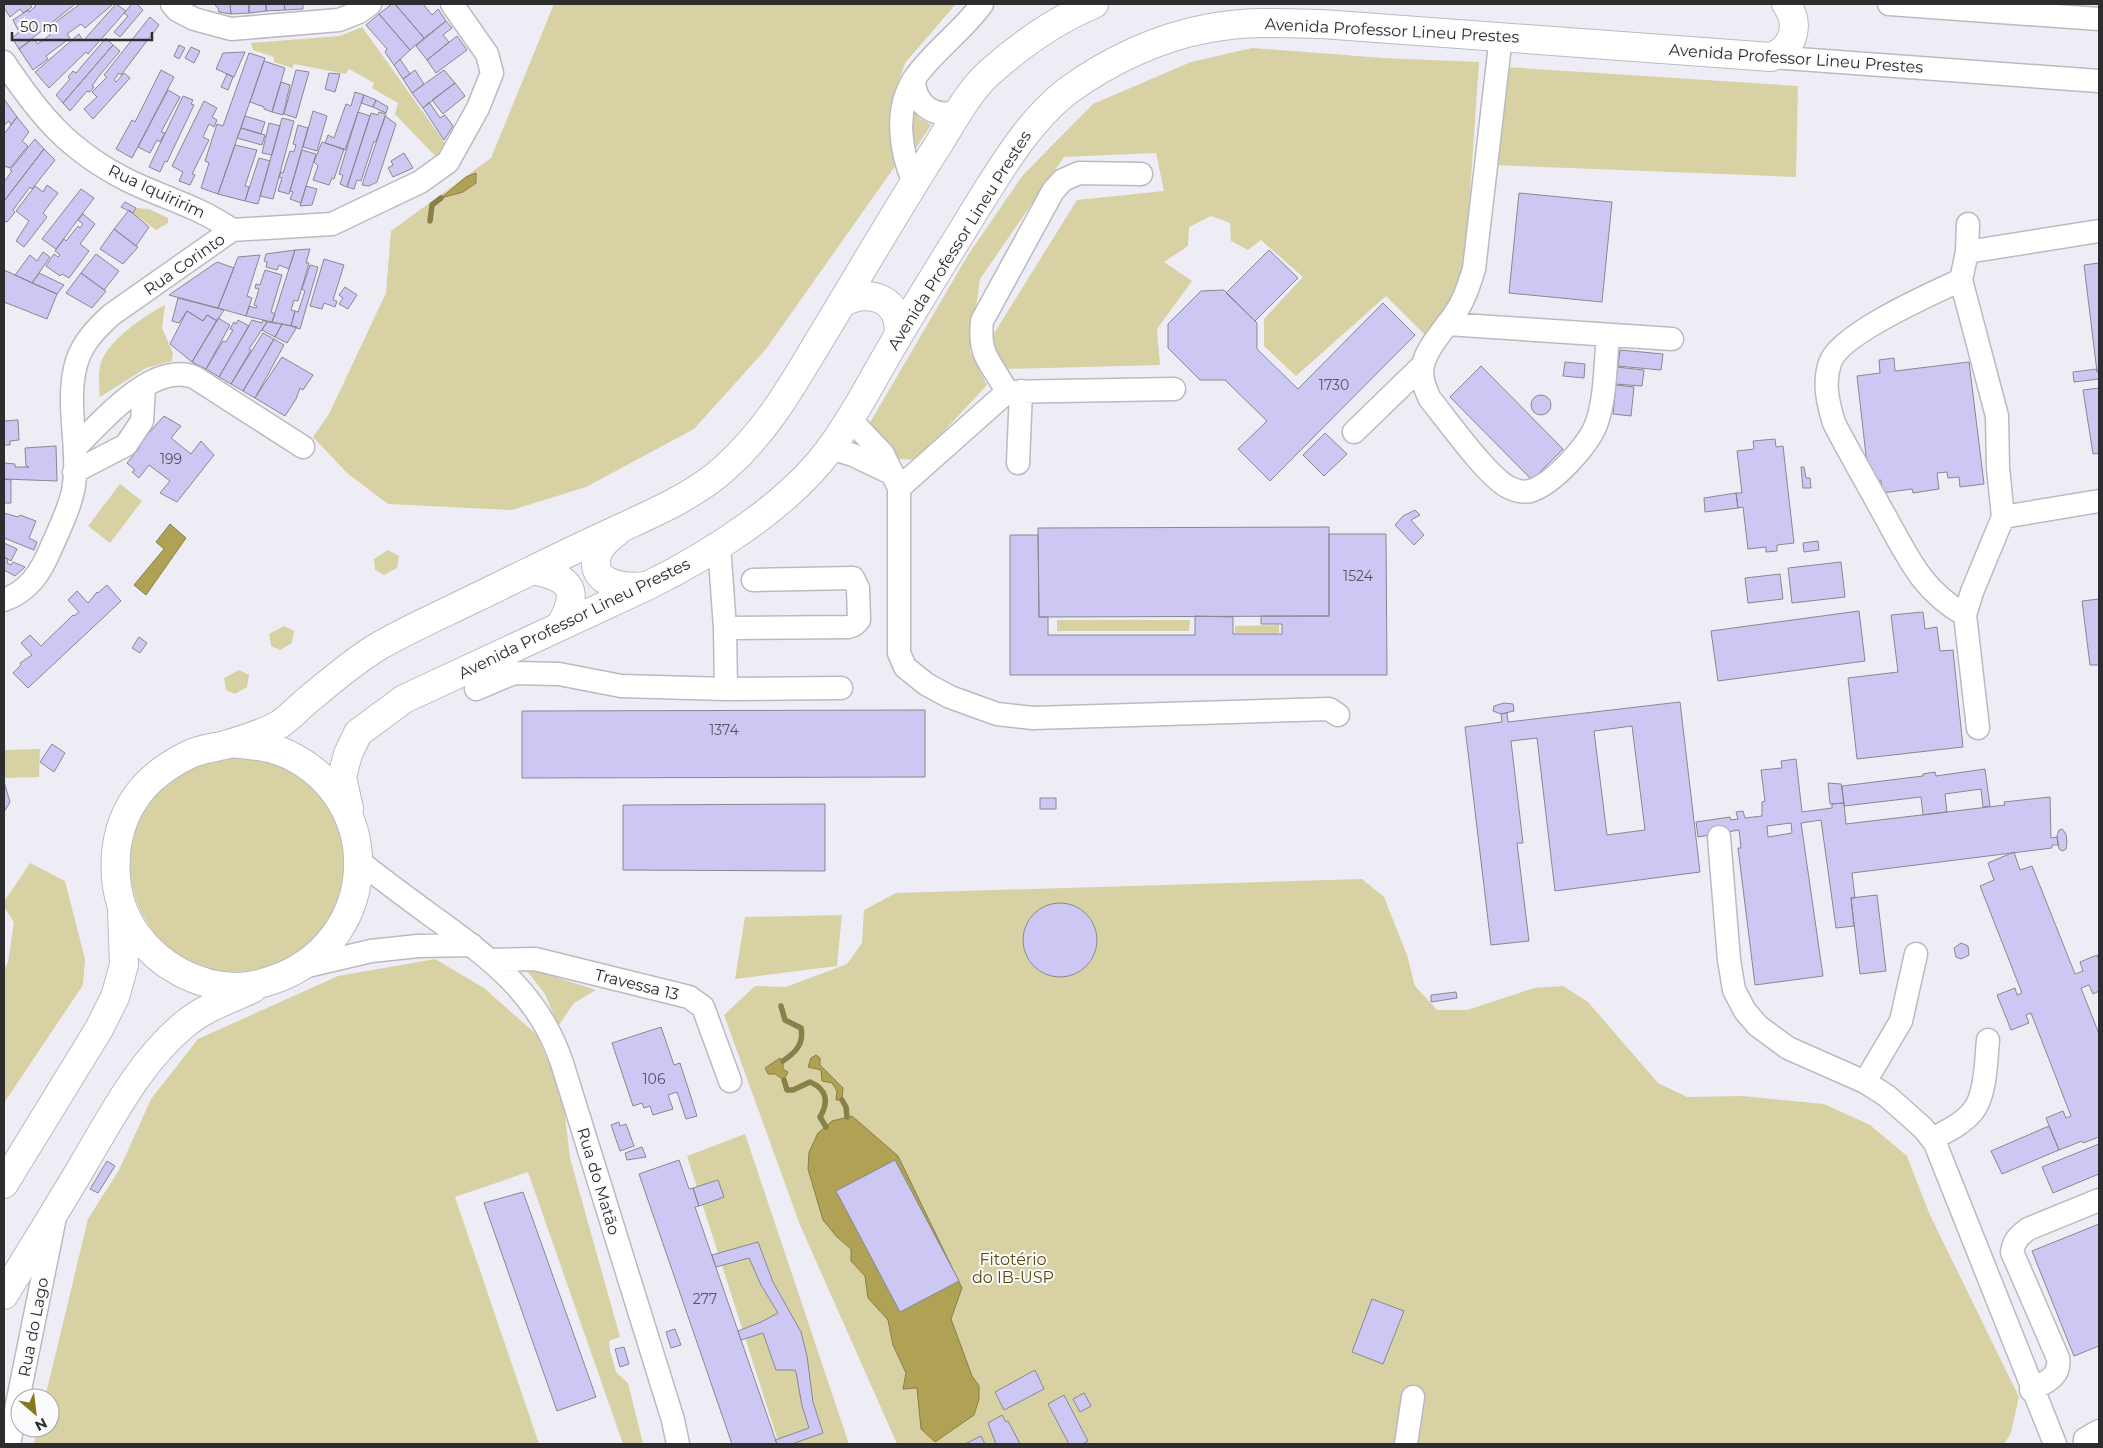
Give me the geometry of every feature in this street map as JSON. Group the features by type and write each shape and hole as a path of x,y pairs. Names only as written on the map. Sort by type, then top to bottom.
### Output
{"main road":[{"path":"4,1184 99,1029 115,997 124,965 121,905 115,869 120,831 136,798 161,770 194,751 231,743 280,724 311,697 376,648 672,503 712,478 752,443 779,408 914,183 986,76 1029,42 1076,11 1094,4"},
{"path":"1771,57 1784,49 1793,36 1793,17 1786,4"},
{"name":"Avenida Professor Lineu Prestes","path":"354,832 342,777 348,754 358,733 404,699 647,586 719,545 756,521 781,499 831,448 987,191 1032,126 1065,93 1115,61 1160,41 1209,28 1255,22 1322,24 1501,36 1771,57"},
{"path":"873,249 876,269 882,280 893,289 906,292 929,286"},
{"path":"842,303 860,296 873,296 886,302 895,312 899,326 898,336"},
{"path":"623,527 599,550 596,562 600,574 608,583 620,587 647,586"},
{"path":"533,570 553,574 566,584 571,601 570,609 560,626"},
{"path":"4,1296 118,1107 145,1067 167,1040 186,1023 210,1009 303,967 322,952 338,932 346,918 357,886 359,861 354,832 339,799 328,784 308,766 276,750 258,745 231,743"},
{"path":"121,905 132,928 148,949 167,965 189,978 213,985 239,987 264,984"}],"street":[{"path":"172,4 194,19 231,29 338,20 359,12 370,4"},
{"name":"Rua Corinto","path":"4,600 21,591 39,574 63,520 73,490 75,448 74,388 77,361 89,338 111,315 232,230 332,224 420,182 448,162 478,108 492,73 487,54 452,4"},
{"path":"914,183 903,150 901,121 906,100 914,79 982,4"},
{"path":"1889,4 2099,20"},
{"path":"1501,36 1474,269 1468,290 1427,354 1422,366 1422,377 1430,399 1496,479 1516,491 1528,492 1537,488 1562,469 1586,443 1597,424 1601,406 1608,336"},
{"name":"Avenida Professor Lineu Prestes","path":"1771,57 2099,81"},
{"name":"Rua Iquiririm","path":"4,62 34,106 54,129 89,157 129,180 214,217 232,230"},
{"path":"914,79 914,90 918,100 926,108 936,113 946,114 962,109"},
{"path":"1018,463 1014,392 982,352 980,339 982,321 1053,191 1063,180 1079,173 1141,174"},
{"path":"1968,224 1967,252 1962,280 1997,416 1998,468 2003,517 1972,592 1965,615 1978,728"},
{"path":"1967,252 2099,231"},
{"path":"1962,280 1912,303 1842,346 1830,360 1826,379 1828,402 1834,423 1913,568 1931,590 1950,606 1965,615"},
{"path":"1447,324 1672,339"},
{"path":"1354,432 1422,366"},
{"path":"75,448 119,404 144,387 171,376 188,375 303,447"},
{"path":"74,472 126,446 142,421 144,387"},
{"path":"896,481 1014,392 1174,388"},
{"path":"850,419 882,454 896,481 899,653 905,667 926,684 950,697 997,714 1033,718 1329,709 1338,716"},
{"path":"831,448 853,454 896,481"},
{"path":"2003,517 2099,501"},
{"path":"719,545 726,689"},
{"path":"724,628 848,627 854,626 859,620 858,588 853,578 753,580"},
{"path":"476,689 514,673 559,674 621,686 726,689 841,688"},
{"path":"1719,837 1729,960 1734,990 1745,1011 1758,1026 1788,1048 1865,1082 1903,1108 1924,1128 1932,1139 2031,1390 2055,1444"},
{"name":"Rua do Matão","path":"359,861 490,960 533,1004 555,1042 674,1420 678,1444"},
{"path":"303,967 371,950 418,946 472,945"},
{"path":"1865,1082 1901,1021 1916,954"},
{"name":"Travessa 13","path":"490,960 535,959 689,997 703,1007 730,1081"},
{"path":"1932,1139 1953,1128 1974,1111 1983,1085 1988,1040"},
{"path":"2031,1390 2058,1372 2060,1366 2012,1252 2014,1244 2018,1237 2028,1229 2099,1200"},
{"name":"Rua do Lago","path":"9,1444 57,1210"},
{"path":"1406,1444 1413,1397"},
{"path":"2085,1444 2085,1439 2099,1431"}],"green space":[{"path":"554,4 956,4 905,63 890,108 898,162 766,349 694,429 586,487 512,510 388,504 347,473 313,437 329,414 386,293 391,231 491,158"},
{"path":"362,27 448,147 437,158 395,114 398,103 372,88 374,83 349,69 346,74 294,64 292,68 274,62 274,57 253,50 251,43 340,36"},
{"path":"1252,48 1383,58 1479,62 1464,280 1428,338 1386,296 1296,376 1264,346 1264,319 1303,277 1261,240 1248,250 1231,241 1230,223 1211,216 1189,227 1188,246 1164,262 1192,281 1157,329 1160,365 1003,369 988,343 1077,200 1164,191 1156,153 1064,157 980,279 970,351 987,385 917,460 897,459 868,426 968,255 1023,175 1093,104 1191,62"},
{"path":"1506,67 1798,86 1796,177 1494,165"},
{"path":"912,106 919,118 931,125 909,159"},
{"path":"136,208 149,209 168,218 168,223 156,230 133,213"},
{"path":"165,305 162,328 173,353 172,361 146,368 100,397 100,366 109,348 126,331"},
{"path":"120,484 142,501 110,543 88,526"},
{"path":"388,550 399,556 397,568 384,575 375,570 374,559"},
{"path":"1057,620 1190,620 1189,631 1057,631"},
{"path":"1279,625 1279,633 1235,633 1235,626"},
{"path":"284,626 294,631 292,643 280,650 271,646 269,634"},
{"path":"239,670 249,675 247,687 235,694 226,690 224,678"},
{"path":"40,749 39,777 4,778 4,750"},
{"path":"239,755 260,757 281,763 300,773 316,787 330,803 340,822 346,843 348,864 346,885 340,906 330,925 316,941 300,955 281,965 260,971 239,973 218,971 197,965 178,955 162,941 148,925 138,906 132,885 130,864 132,843 138,822 148,803 162,787 178,773 197,763 218,757"},
{"path":"30,863 65,881 85,959 83,985 4,1103 4,970 8,962 14,922 4,907 4,902"},
{"name":"Fitotério do IB-USP","path":"1362,879 1384,897 1407,955 1415,986 1437,1010 1467,1010 1534,988 1563,986 1588,1002 1658,1083 1687,1097 1743,1096 1824,1104 1870,1125 1907,1156 1929,1213 2019,1397 2011,1433 2004,1444 897,1444 800,1225 724,1015 755,986 786,987 847,964 862,943 864,910 896,893"},
{"path":"842,915 837,966 735,979 745,917"},
{"path":"435,959 484,988 537,1035 563,1097 570,1158 620,1337 609,1341 610,1351 616,1372 628,1383 643,1444 623,1444 528,1172 455,1197 539,1444 34,1444 36,1438 60,1438 60,1388 47,1388 88,1219 119,1170 151,1099 198,1039 338,976"},
{"path":"524,967 596,990 574,1003 558,1026 545,994"},
{"path":"745,1134 849,1444 779,1444 687,1156"}],"shaded area":[{"path":"476,173 476,183 463,192 441,198 466,177"},
{"path":"170,524 186,538 146,595 134,585 164,549 156,542"},
{"path":"816,1055 820,1058 820,1065 843,1088 842,1100 836,1100 837,1091 832,1083 822,1081 821,1070 808,1067 811,1058"},
{"path":"780,1058 783,1061 783,1069 788,1072 784,1080 775,1074 768,1074 765,1068"},
{"path":"852,1116 898,1156 962,1288 951,1319 972,1376 979,1386 979,1399 974,1415 935,1442 921,1429 917,1388 903,1389 906,1373 893,1345 888,1320 868,1298 865,1276 851,1261 851,1249 837,1237 823,1220 808,1169 809,1152 818,1133 832,1121"}],"building":[{"path":"4,4 30,4 32,7 23,13 20,9 10,17 4,8"},
{"path":"36,4 75,4 19,49 12,38 19,32 13,20 28,10 29,12"},
{"path":"80,4 113,4 85,28 81,24 67,34 70,38 46,56 48,59 33,70 19,49 33,39 38,44 50,35 46,29"},
{"path":"116,4 126,11 88,54 86,52 49,88 35,72 79,34 83,41"},
{"path":"132,4 137,4 143,10 120,37 114,32 128,16 124,13"},
{"path":"214,4 230,4 231,14 219,12"},
{"path":"230,4 249,4 249,13 231,14"},
{"path":"249,4 266,4 266,11 249,13"},
{"path":"266,4 284,4 285,10 266,11"},
{"path":"284,4 303,4 303,9 285,10"},
{"path":"392,4 395,4 424,38 410,50 379,14"},
{"path":"395,4 423,4 432,15 438,9 446,21 424,38"},
{"path":"379,14 410,50 394,65 385,52 387,49 366,25"},
{"path":"150,17 159,25 121,75 119,73 114,80 116,82 124,73 130,78 93,119 84,109 97,97 92,92 107,77 104,75"},
{"path":"446,21 452,28 443,35 449,42 427,60 416,46"},
{"path":"457,36 467,50 436,73 427,60"},
{"path":"106,38 113,45 63,103 56,95 70,79 68,77 73,71 76,73"},
{"path":"113,45 120,51 99,76 90,92 87,91 70,111 63,103"},
{"path":"179,45 185,48 179,59 174,56"},
{"path":"191,47 200,51 194,63 185,58"},
{"path":"245,52 234,77 216,69 223,53"},
{"path":"249,53 265,58 218,194 201,188 209,163 205,161 217,124 223,126"},
{"path":"400,59 410,74 403,79 394,65"},
{"path":"264,61 285,68 272,112 250,102"},
{"path":"161,70 174,77 132,158 116,149 132,120 135,122"},
{"path":"296,70 309,72 296,118 284,114"},
{"path":"415,70 424,84 412,93 403,79"},
{"path":"444,70 455,83 423,108 412,93"},
{"path":"329,73 340,74 335,92 325,89"},
{"path":"227,74 233,77 228,90 221,87"},
{"path":"281,82 290,85 283,115 272,112"},
{"path":"455,83 465,96 443,114 432,100"},
{"path":"168,90 180,97 161,132 165,133 160,142 157,140 150,153 138,147"},
{"path":"355,92 364,95 345,150 325,143 328,135 334,138 346,104 351,106"},
{"path":"364,95 376,100 373,107 361,103"},
{"path":"183,96 193,100 191,104 194,105 167,162 165,161 160,172 149,167"},
{"path":"4,99 17,117 11,125 9,121 4,125"},
{"path":"376,100 388,107 386,113 373,107"},
{"path":"204,101 217,108 212,117 217,120 214,127 209,124 203,137 209,140 192,174 195,175 190,185 179,181 183,172 172,166"},
{"path":"429,102 440,118 445,115 453,126 444,140 423,108"},
{"path":"313,111 327,116 317,151 303,147"},
{"path":"358,112 370,116 347,187 340,184 343,175 339,174"},
{"path":"379,112 386,114 376,142 374,141 361,181 357,180 354,189 347,187 371,113 378,115"},
{"path":"245,116 265,122 261,134 241,128"},
{"path":"385,116 396,124 377,182 369,186 362,185"},
{"path":"17,117 29,132 22,141 28,146 10,168 4,166 4,134"},
{"path":"282,118 294,121 273,199 260,196"},
{"path":"269,123 280,126 272,155 262,153"},
{"path":"298,125 308,128 289,194 278,191 282,178 279,177 281,172 283,173 290,151 294,152 296,145 293,144"},
{"path":"241,128 265,135 262,145 237,138"},
{"path":"35,139 44,149 4,201 4,182 12,171 10,170"},
{"path":"322,142 344,149 334,179 332,178 329,185 313,180 318,166 314,162"},
{"path":"235,145 257,150 245,186 249,187 245,201 218,194"},
{"path":"44,149 55,160 32,189 30,187 13,210 15,212 7,222 4,221 4,201"},
{"path":"302,150 316,154 301,203 290,199 293,192 290,191"},
{"path":"404,153 413,168 393,177 388,168 393,165 391,161"},
{"path":"259,158 270,161 258,204 245,201"},
{"path":"47,185 58,193 43,213 47,217 24,247 16,241 29,221 16,211 35,186 43,192"},
{"path":"306,186 317,189 312,205 300,206"},
{"path":"81,189 94,198 56,249 42,239"},
{"path":"1519,193 1612,202 1602,302 1509,293"},
{"path":"125,202 136,208 133,213 121,207"},
{"path":"129,210 149,227 136,246 114,229"},
{"path":"83,214 95,224 80,244 89,251 69,278 62,274 60,276 46,266 54,254 58,257 60,255 55,251 64,239 66,241 78,226 80,228 83,224 78,220"},
{"path":"114,229 138,247 123,264 100,249"},
{"path":"310,249 306,263 309,263 298,301 294,300 291,310 295,311 291,326 272,322 295,250"},
{"path":"295,250 289,269 279,265 277,270 266,267 267,262 264,261 266,254"},
{"path":"1269,250 1298,278 1255,321 1226,293"},
{"path":"43,252 50,257 32,283 15,275 30,255 37,261"},
{"path":"96,254 119,271 104,290 81,273"},
{"path":"260,255 247,296 252,298 246,316 218,308 238,257"},
{"path":"324,259 344,265 333,300 337,301 335,307 324,303 322,309 310,306"},
{"path":"217,262 234,268 218,308 169,295"},
{"path":"2099,263 2099,371 2097,372 2084,265"},
{"path":"310,265 318,267 300,329 291,326 295,311 298,312 305,291 302,289"},
{"path":"4,270 57,294 47,319 4,302"},
{"path":"265,270 282,275 271,312 275,314 272,322 246,316 249,306 256,308 257,306 254,305 259,289 255,288 256,284 260,285"},
{"path":"39,273 64,285 57,294 32,283"},
{"path":"81,273 106,291 92,308 66,293"},
{"path":"345,287 357,295 348,309 339,304 343,298 339,295"},
{"path":"1224,290 1257,323 1257,349 1298,389 1383,303 1415,335 1270,481 1238,449 1267,421 1225,380 1200,380 1168,348 1168,324 1201,291"},
{"path":"178,298 224,310 217,321 207,315 203,321 187,311 179,323 172,321"},
{"path":"187,311 203,321 207,315 217,321 192,362 170,344"},
{"path":"218,318 230,325 206,369 192,362"},
{"path":"238,320 249,326 219,377 206,369 223,341 226,342 233,330 230,329 234,322 236,324"},
{"path":"252,320 262,323 263,320 267,322 249,349 251,350 231,384 219,377"},
{"path":"267,322 282,324 275,337 262,330"},
{"path":"282,324 297,327 287,343 275,337"},
{"path":"263,333 274,339 243,391 231,384"},
{"path":"274,339 284,345 255,398 243,391"},
{"path":"1620,350 1663,354 1661,370 1618,366"},
{"path":"282,357 313,375 303,390 300,388 296,399 285,416 255,398"},
{"path":"1894,358 1895,371 1969,362 1984,484 1960,487 1959,477 1948,478 1947,472 1937,473 1939,489 1913,493 1912,489 1882,493 1881,480 1869,482 1857,376 1880,373 1879,360"},
{"path":"1565,362 1585,364 1584,378 1563,376"},
{"path":"1481,366 1563,449 1532,480 1450,397"},
{"path":"1616,367 1644,370 1642,386 1615,384"},
{"path":"2097,369 2097,372 2099,371 2099,379 2074,382 2073,372"},
{"path":"1616,385 1634,387 1631,416 1613,414"},
{"path":"2099,388 2099,453 2093,454 2083,390"},
{"path":"1541,395 1548,398 1551,405 1548,412 1541,415 1534,412 1531,405 1534,398"},
{"path":"164,416 181,426 171,438 191,454 201,441 214,455 177,502 160,493 170,481 149,465 139,478 132,472 135,470 127,463 140,447 138,445"},
{"path":"18,420 19,440 10,441 10,445 4,445 4,421"},
{"path":"1325,433 1347,454 1324,476 1303,455"},
{"path":"1775,439 1776,447 1783,446 1794,543 1777,545 1777,551 1766,552 1766,547 1748,549 1743,507 1738,508 1736,493 1742,493 1737,451 1754,449 1753,441"},
{"path":"56,446 57,481 4,479 4,463 15,464 15,467 29,467 26,466 25,448"},
{"path":"1801,467 1804,467 1806,478 1810,478 1811,488 1803,488"},
{"path":"4,479 11,480 11,503 4,503"},
{"path":"1736,493 1738,508 1705,512 1704,498"},
{"path":"1415,510 1420,515 1411,520 1424,535 1414,545 1395,525 1403,516"},
{"path":"4,513 18,517 20,515 36,521 29,538 37,542 34,550 4,538"},
{"path":"1329,527 1329,616 1039,617 1038,528"},
{"path":"1329,534 1386,534 1387,675 1010,675 1010,535 1038,535 1039,617 1048,617 1048,635 1195,635 1195,616 1233,617 1233,634 1282,634 1282,624 1261,624 1261,616 1329,616"},
{"path":"1818,541 1819,550 1804,552 1803,543"},
{"path":"4,543 17,549 11,561 4,557"},
{"path":"4,557 8,559 7,563 11,565 13,562 25,567 15,576 4,570"},
{"path":"1841,562 1845,597 1792,603 1788,568"},
{"path":"1780,574 1783,599 1748,603 1745,578"},
{"path":"107,585 121,601 28,688 13,673 21,665 20,663 32,655 21,643 30,635 41,646 73,615 79,612 68,600 77,591 88,603 97,592"},
{"path":"2099,599 2099,665 2090,665 2082,601"},
{"path":"1859,611 1865,661 1718,681 1711,631"},
{"path":"1923,612 1925,629 1937,627 1940,651 1953,650 1963,747 1857,759 1848,678 1898,672 1891,615"},
{"path":"139,637 147,643 140,653 132,648"},
{"path":"1680,702 1700,872 1555,891 1537,738 1511,741 1523,843 1517,843 1529,941 1491,945 1465,727 1502,722 1501,714 1507,713 1508,722","holes":["1632,726 1645,830 1607,835 1594,731"]},
{"path":"1504,703 1513,704 1514,711 1501,714 1493,711 1494,706"},
{"path":"925,710 925,777 522,778 522,711"},
{"path":"52,744 65,753 54,772 40,762"},
{"path":"1796,759 1802,812 1832,808 1832,804 1844,803 1846,824 2005,805 2004,802 2050,797 2051,838 2057,837 2058,845 2052,845 2052,848 1852,873 1855,898 1851,898 1854,926 1836,928 1821,820 1801,823 1823,976 1755,985 1738,848 1741,848 1739,830 1698,837 1696,822 1730,817 1731,820 1738,819 1736,812 1743,811 1745,818 1762,816 1762,802 1765,801 1761,770 1782,768 1781,761","holes":["1791,823 1792,833 1768,837 1767,826"]},
{"path":"1985,769 1990,806 1983,807 1981,789 1945,794 1947,812 1923,815 1921,797 1844,806 1842,786 1923,776 1923,774 1935,772 1936,776"},
{"path":"4,782 10,802 4,812"},
{"path":"1828,783 1841,784 1844,803 1830,804"},
{"path":"1040,798 1056,798 1056,809 1040,809"},
{"path":"825,804 825,871 623,870 623,805"},
{"path":"2062,829 2066,834 2067,842 2066,849 2063,851 2059,849 2057,836 2059,830"},
{"path":"2014,852 2020,870 2032,866 2075,974 2083,971 2080,962 2097,955 2099,961 2099,991 2093,994 2089,985 2081,988 2099,1034 2099,1137 2059,1150 2046,1118 2063,1111 2066,1118 2071,1116 2031,1013 2026,1015 2029,1023 2011,1030 1997,995 2015,988 2017,995 2022,993 1980,886 1994,880 1988,863"},
{"path":"1877,895 1886,971 1860,974 1851,898"},
{"path":"1060,903 1074,906 1086,914 1094,926 1097,940 1094,954 1086,966 1074,974 1060,977 1046,974 1034,966 1026,954 1023,940 1026,926 1034,914 1046,906"},
{"path":"1961,943 1968,946 1969,955 1961,959 1956,957 1954,948"},
{"path":"1456,992 1457,998 1431,1002 1431,995"},
{"path":"661,1027 674,1065 680,1063 697,1116 686,1119 677,1092 668,1095 673,1109 653,1115 650,1106 644,1108 642,1103 633,1106 612,1043"},
{"path":"619,1122 620,1126 626,1124 634,1146 620,1151 611,1125"},
{"path":"2049,1126 2059,1150 2002,1174 1991,1151"},
{"path":"2099,1144 2099,1174 2053,1193 2042,1167"},
{"path":"642,1147 646,1157 627,1160 625,1153"},
{"path":"679,1160 689,1189 693,1188 699,1206 695,1207 777,1444 732,1444 639,1174"},
{"path":"895,1160 959,1281 900,1312 836,1191"},
{"path":"107,1161 115,1166 98,1193 90,1189"},
{"path":"718,1180 724,1197 699,1206 693,1188"},
{"path":"523,1192 596,1397 557,1411 484,1203"},
{"path":"2099,1224 2099,1346 2074,1356 2032,1251"},
{"path":"758,1242 773,1282 801,1332 807,1356 813,1402 823,1433 792,1444 777,1444 775,1440 809,1428 802,1406 796,1372 795,1370 776,1370 763,1333 741,1340 738,1331 778,1313 761,1285 749,1258 716,1267 712,1255"},
{"path":"1372,1299 1404,1311 1383,1364 1352,1352"},
{"path":"675,1329 681,1345 671,1348 666,1332"},
{"path":"624,1347 629,1364 620,1367 615,1349"},
{"path":"1035,1370 1044,1389 1004,1410 995,1392"},
{"path":"1084,1393 1091,1406 1080,1412 1073,1399"},
{"path":"1064,1395 1088,1441 1082,1444 1069,1444 1048,1404"},
{"path":"1002,1415 1006,1422 1008,1421 1020,1444 996,1444 988,1423"},
{"path":"981,1436 985,1444 965,1444"}],"waterway":[{"path":"430,221 432,205 441,198"},
{"path":"781,1006 785,1020 801,1028 802,1034 798,1047 783,1061"},
{"path":"784,1080 787,1090 793,1090 810,1082 820,1088 825,1096 825,1106 820,1117 826,1127"},
{"path":"842,1100 846,1107 847,1117"}]}
